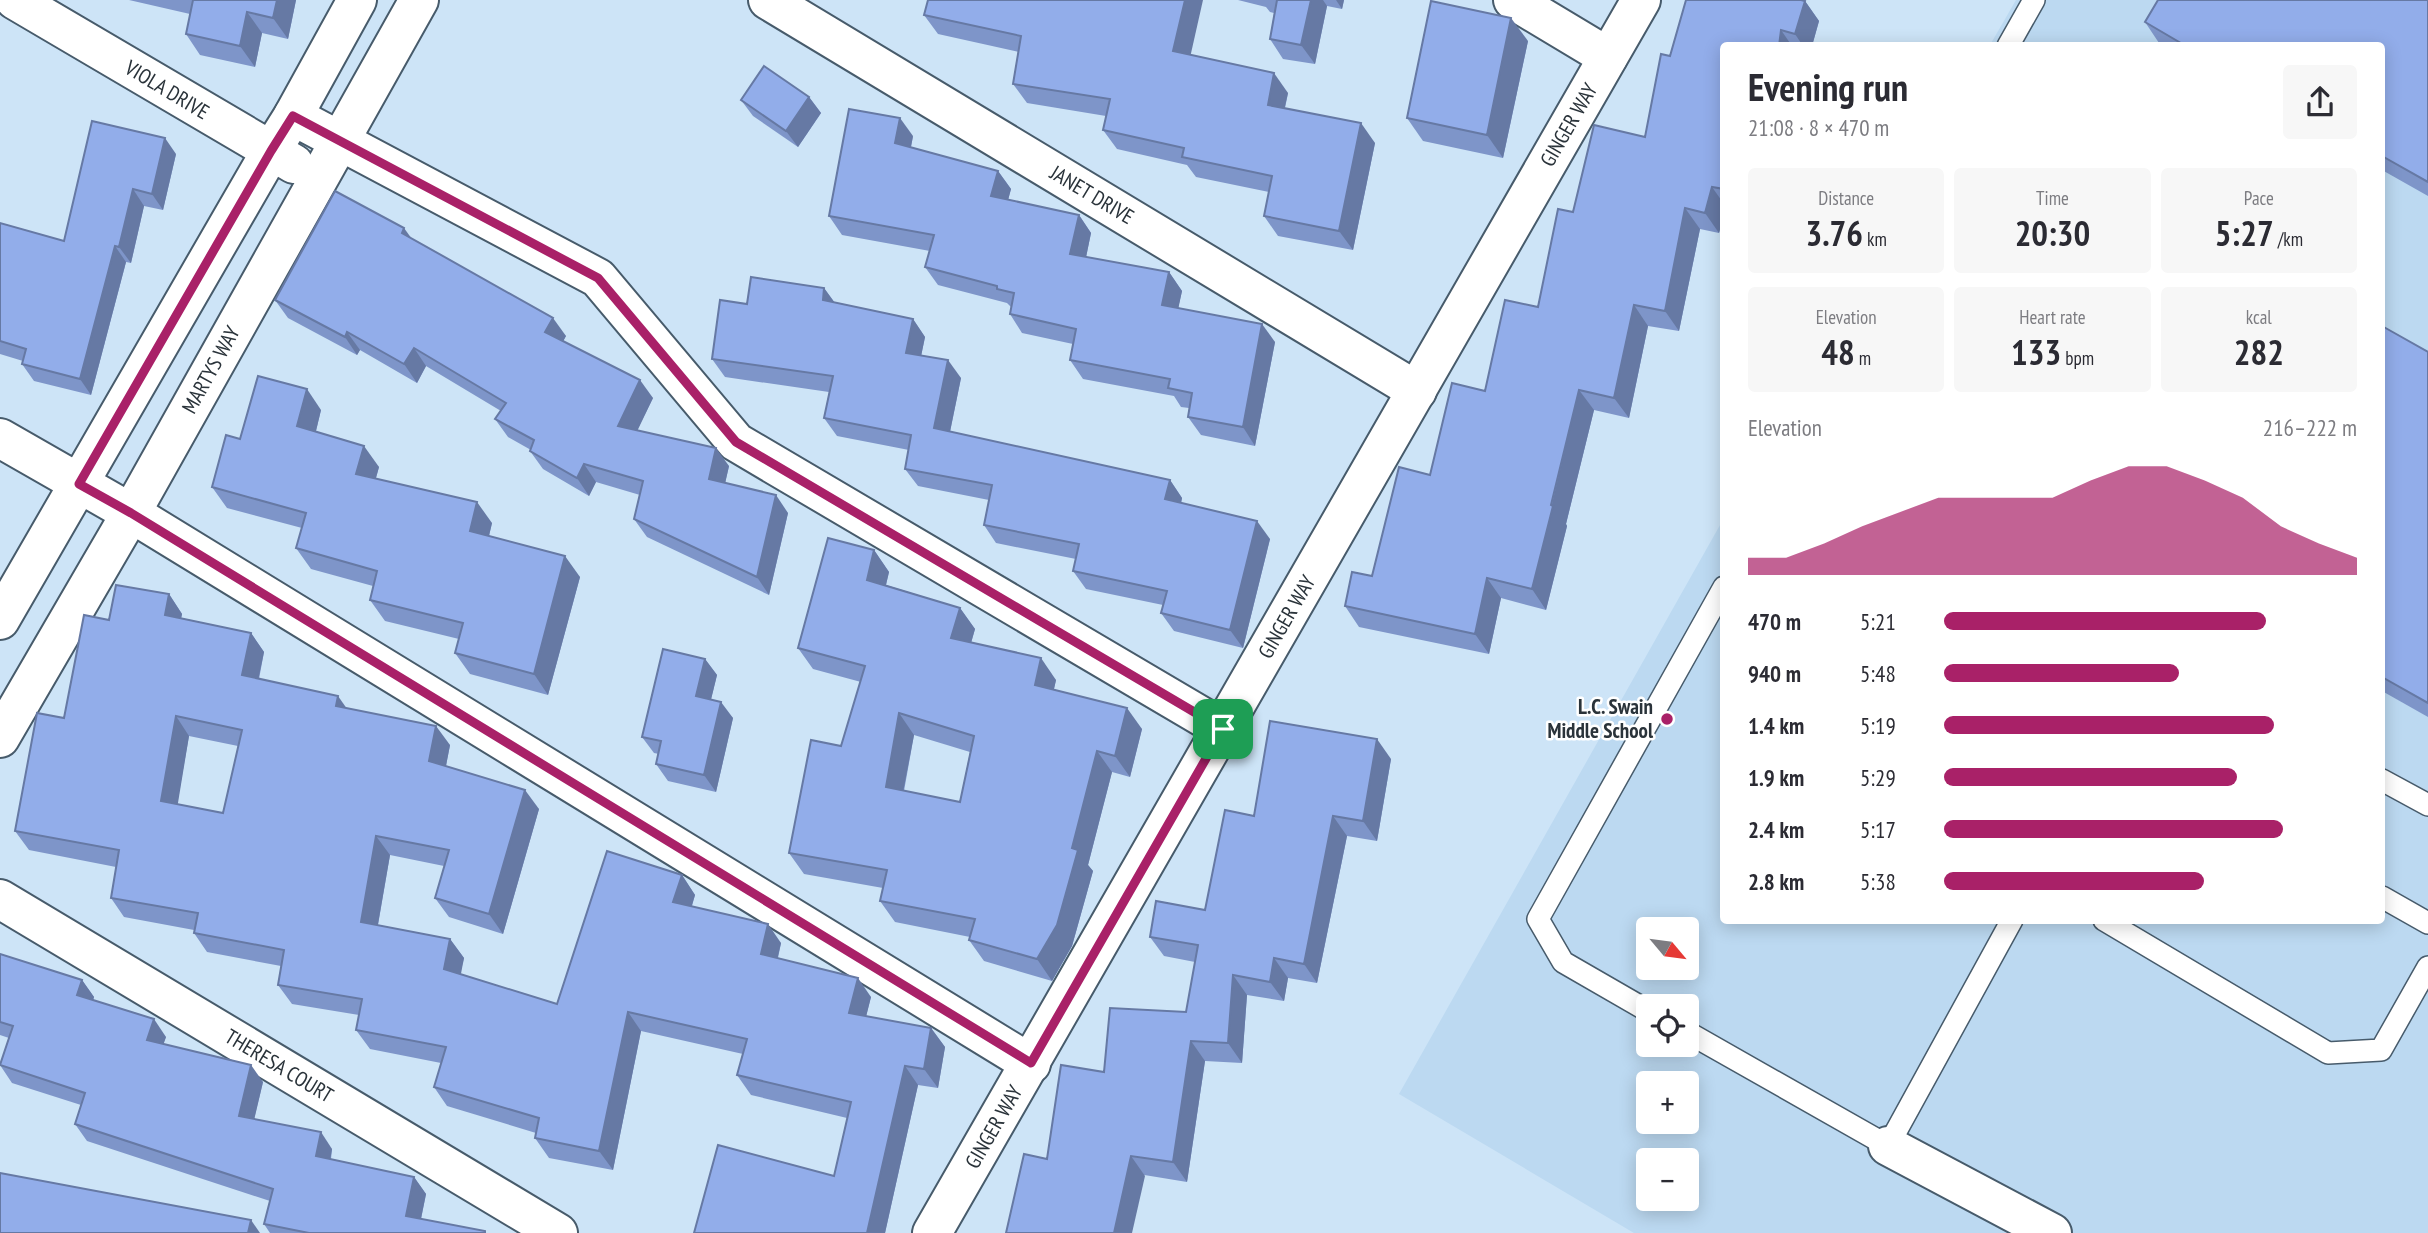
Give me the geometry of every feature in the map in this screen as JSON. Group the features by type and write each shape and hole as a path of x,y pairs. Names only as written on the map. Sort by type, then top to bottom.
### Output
{"street":[{"name":"VIOLA DRIVE","path":"15,0 319,178"},
{"path":"0,620 293,116 356,0"},
{"name":"MARTYS WAY","path":"0,738 131,513 419,0"},
{"name":"JANET DRIVE","path":"768,0 1417,391"},
{"path":"1513,0 1608,57"},
{"name":"GINGER WAY","path":"932,1233 1641,0"},
{"path":"293,116 598,278 736,442 1223,729"},
{"path":"0,438 131,513 1031,1063"},
{"name":"THERESA COURT","path":"0,899 558,1233"},
{"path":"1888,1146 2052,1233"}],"lane":[{"path":"2010,42 2034,0"},
{"path":"1636,1003 1563,962 1538,919 1720,594"},
{"path":"2385,782 2428,806"},
{"path":"2385,899 2428,923"},
{"path":"1699,1039 1888,1146 2010,924"},
{"path":"2111,924 2328,1053 2381,1050 2428,967"}],"shaded area":[{"name":"L.C. Swain Middle School","path":"2016,0 2428,0 2428,1233 1634,1233 1399,1094 1720,525 1720,924 2385,924 2385,42 1992,42"}],"building":[{"path":"193,0 277,0 273,18 247,12 240,46 186,34"},
{"path":"928,0 1185,0 1173,51 1274,73 1268,105 1361,123 1339,231 1264,216 1272,176 1182,157 1184,148 1103,130 1110,99 1013,84 1021,36 924,15"},
{"path":"1277,0 1311,0 1301,45 1270,39"},
{"path":"1686,0 1805,1 1795,34 1781,30 1780,42 1720,42 1720,188 1712,187 1705,213 1685,208 1665,311 1634,305 1614,398 1579,390 1532,589 1487,578 1475,634 1345,606 1352,572 1372,576 1399,467 1430,475 1452,383 1485,391 1505,300 1538,307 1558,209 1573,212 1594,125 1645,137 1661,54 1670,56"},
{"path":"2158,0 2428,0 2428,182 2385,158 2385,42 2179,42 2145,22"},
{"path":"1431,1 1511,18 1487,135 1407,118"},
{"path":"764,66 809,97 786,131 741,100"},
{"path":"849,109 900,118 895,143 998,171 991,196 1079,215 1070,254 1169,272 1162,305 1262,324 1243,427 1188,417 1192,393 1168,388 1170,379 1070,360 1076,329 1010,314 1014,293 925,267 934,235 829,216"},
{"path":"92,121 165,138 152,194 133,189 80,379 22,364 26,349 0,341 0,223 64,241"},
{"path":"335,191 404,228 402,233 553,318 545,332 640,380 618,426 716,448 709,479 776,495 757,577 634,519 643,481 584,464 577,478 530,451 534,440 495,419 506,403 414,348 404,364 347,332 345,337 275,300"},
{"path":"751,277 824,288 823,300 913,319 906,353 948,360 934,428 1170,480 1165,499 1257,521 1230,630 1161,613 1167,591 1073,571 1079,544 984,525 992,485 905,469 911,435 824,418 833,376 712,359 720,300 747,304"},
{"path":"2385,328 2428,352 2428,703 2385,679"},
{"path":"258,376 307,389 297,426 364,446 356,474 477,502 470,531 565,556 534,674 455,653 463,623 370,600 377,571 296,548 306,513 212,487 226,435 240,439"},
{"path":"828,538 874,550 867,580 960,608 951,638 1041,658 1035,685 1127,708 1115,756 1097,751 1072,848 1078,850 1057,925 1037,959 969,940 975,919 880,901 887,870 789,853 811,740 841,746 865,666 798,648","holes":["899,713 974,736 960,802 886,787"]},
{"path":"116,585 169,594 165,615 251,633 242,675 338,696 336,706 436,726 429,761 525,790 489,914 435,898 449,850 376,836 361,922 450,939 444,969 557,1004 607,851 682,875 673,902 768,924 761,954 858,978 849,1013 931,1028 924,1069 905,1066 867,1233 694,1233 718,1145 834,1176 851,1102 737,1075 747,1039 628,1012 599,1151 535,1138 539,1118 434,1087 446,1047 356,1030 362,999 278,985 284,950 194,933 198,913 111,898 119,850 15,831 37,713 64,718 84,615 109,620","holes":["176,716 242,730 223,813 161,801"]},
{"path":"663,649 705,659 696,696 721,702 704,775 656,764 661,741 642,737"},
{"path":"1270,721 1377,739 1363,821 1333,816 1304,964 1274,958 1270,982 1233,975 1228,1043 1191,1041 1173,1162 1131,1156 1114,1233 1006,1233 1024,1154 1047,1159 1061,1065 1104,1072 1110,1008 1186,1012 1198,945 1150,937 1156,901 1205,910 1225,810 1254,816"},
{"path":"0,954 82,980 77,995 154,1019 147,1040 251,1065 239,1116 321,1132 316,1156 414,1177 406,1216 485,1233 309,1233 264,1224 273,1189 75,1124 85,1093 0,1065 13,1026 0,1022"},
{"path":"0,1173 251,1220 248,1233 0,1233"}],"place":[{"name":"L.C. Swain Middle School","path":"1667,719"}],"route":[{"path":"293,116 598,278 736,442 1223,729 1031,1063 131,513 79,484 293,116"}]}
